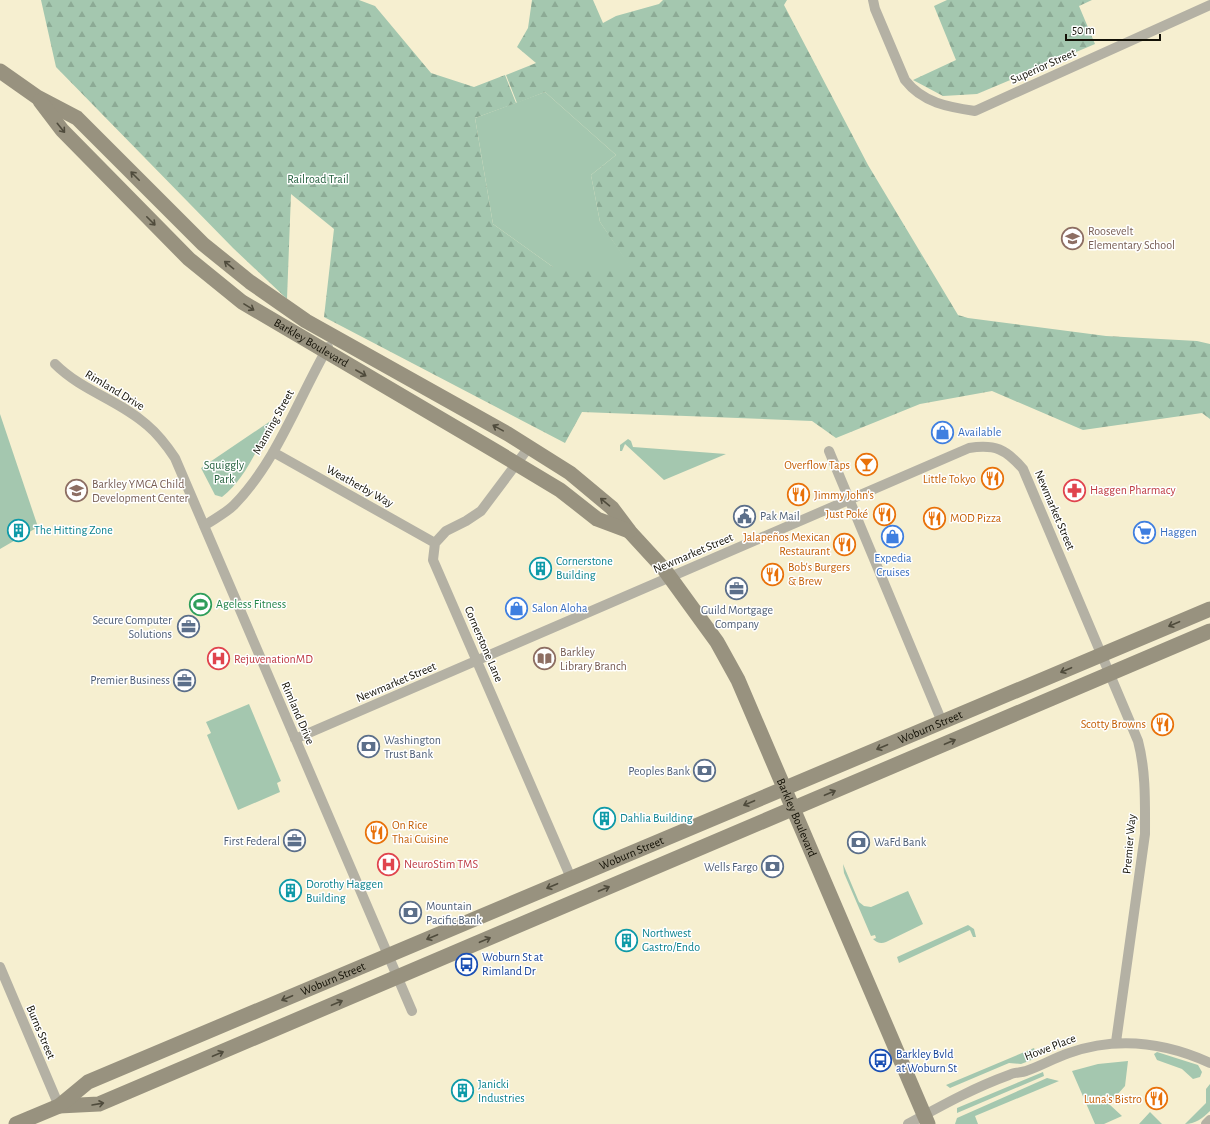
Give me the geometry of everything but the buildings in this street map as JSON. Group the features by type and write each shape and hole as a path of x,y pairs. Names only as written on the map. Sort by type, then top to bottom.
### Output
{"main road":[{"name":"Barkley Boulevard","path":"0,71 37,97 77,118 204,244 250,282 306,321 529,447 570,473 606,503 670,577 723,651 755,716 926,1119"},
{"name":"Barkley Boulevard","path":"37,97 62,130 189,259 242,302 560,490 597,519 630,532"},
{"name":"Woburn Street","path":"16,1124 59,1106 88,1082 1210,609"},
{"name":"Woburn Street","path":"59,1106 99,1104 1210,631"}],"street":[{"name":"Superior Street","path":"873,0 875,9 905,80 912,90 930,101 945,107 975,112 1210,5"},
{"name":"Manning Street","path":"204,526 232,506 245,493 272,452 334,336"},
{"name":"Rimland Drive","path":"55,364 69,378 123,408 147,424 164,442 175,458 412,1011"},
{"name":"Newmarket Street","path":"295,739 969,448 987,445 1014,458 1023,469 1102,654"},
{"path":"436,543 446,532 481,511 529,447"},
{"path":"829,451 942,722"},
{"name":"Weatherby Way","path":"272,452 436,543"},
{"name":"Cornerstone Lane","path":"436,543 433,560 571,878"},
{"name":"Premier Way","path":"1102,654 1138,741 1141,754 1145,807 1145,834 1116,1042"},
{"name":"Burns Street","path":"0,967 59,1106"},
{"name":"Howe Place","path":"908,1124 926,1119 953,1099 1010,1074 1025,1071 1074,1051 1116,1042 1143,1043 1176,1050 1210,1063"},
{"path":"1206,1124 1210,1120"}],"green space":[{"name":"Railroad Trail","path":"41,0 359,0 375,6 431,73 474,87 505,75 516,103 475,118 493,224 553,267 630,267 600,222 591,175 616,155 545,92 517,103 506,75 536,63 517,47 528,28 532,0 593,0 603,23 616,16 659,4 663,0 787,0 784,5 868,165 958,315 968,318 1106,336 1197,341 1210,344 1210,419 1202,413 1083,430 992,391 920,404 836,438 812,421 582,412 565,443 324,317 334,229 291,194 287,299 233,248 56,67"},
{"path":"947,0 1092,0 1079,6 1095,44 977,94 943,96 913,80 956,60 934,6"},
{"path":"545,92 616,155 591,175 600,222 631,267 553,267 493,224 475,118"},
{"name":"The Hitting Zone","path":"0,414 38,527 0,549"},
{"name":"Squiggly Park","path":"272,420 251,462 238,481 222,497 215,495 201,468"},
{"path":"628,439 631,441 633,447 726,454 664,480 625,444 622,451 620,451 620,445"},
{"path":"249,704 281,781 277,783 280,792 238,810 207,735 211,733 206,722"},
{"path":"843,864 859,902 864,906 871,907 908,891 923,924 886,942 881,943 873,939 876,938 875,935 871,936 844,873"},
{"path":"968,925 974,929 976,937 973,937 970,930 899,963 897,957"},
{"path":"1034,1048 1036,1053 1034,1059 1021,1064 1009,1063 950,1088 946,1085"},
{"path":"1157,1052 1198,1065 1202,1072 1200,1077 1193,1079 1182,1069 1157,1060 1154,1054"},
{"path":"1128,1061 1125,1086 1109,1104 1122,1116 1104,1124 1095,1124 1072,1071 1098,1064"},
{"path":"1043,1072 1044,1076 957,1113 957,1108"},
{"path":"1047,1078 1059,1081 975,1116 978,1124 955,1124 957,1118"},
{"path":"1210,1084 1210,1111 1199,1120 1185,1124 1206,1103 1206,1089"},
{"path":"1150,1112 1162,1124 1139,1124"}],"place":[{"name":"Roosevelt Elementary School","path":"1072,238"},
{"name":"Available","path":"942,432"},
{"name":"Overflow Taps","path":"866,465"},
{"name":"Little Tokyo","path":"992,479"},
{"name":"Haggen Pharmacy","path":"1075,490"},
{"name":"Barkley YMCA Child Development Center","path":"77,491"},
{"name":"Jimmy John's","path":"799,495"},
{"name":"Just Poké","path":"884,514"},
{"name":"Pak Mail","path":"745,516"},
{"name":"MOD Pizza","path":"934,518"},
{"name":"The Hitting Zone","path":"19,530"},
{"name":"Haggen","path":"1144,532"},
{"name":"Expedia Cruises","path":"893,537"},
{"name":"Jalapeños Mexican Restaurant","path":"845,544"},
{"name":"Cornerstone Building","path":"541,568"},
{"name":"Bob's Burgers & Brew","path":"772,574"},
{"name":"Guild Mortgage Company","path":"737,589"},
{"name":"Ageless Fitness","path":"200,604"},
{"name":"Salon Aloha","path":"517,608"},
{"name":"Secure Computer Solutions","path":"188,627"},
{"name":"RejuvenationMD","path":"219,659"},
{"name":"Barkley Library Branch","path":"544,659"},
{"name":"Premier Business","path":"185,680"},
{"name":"Scotty Browns","path":"1162,724"},
{"name":"Washington Trust Bank","path":"368,747"},
{"name":"Peoples Bank","path":"705,771"},
{"name":"Dahlia Building","path":"604,818"},
{"name":"On Rice Thai Cuisine","path":"377,832"},
{"name":"First Federal","path":"295,841"},
{"name":"WaFd Bank","path":"858,842"},
{"name":"NeuroStim TMS","path":"389,864"},
{"name":"Wells Fargo","path":"773,867"},
{"name":"Dorothy Haggen Building","path":"291,891"},
{"name":"Mountain Pacific Bank","path":"411,913"},
{"name":"Northwest Gastro/Endo","path":"627,940"},
{"name":"Woburn St at Rimland Dr","path":"466,964"},
{"name":"Barkley Bvld at Woburn St","path":"880,1061"},
{"name":"Janicki Industries","path":"463,1091"},
{"name":"Luna's Bistro","path":"1157,1099"}]}
